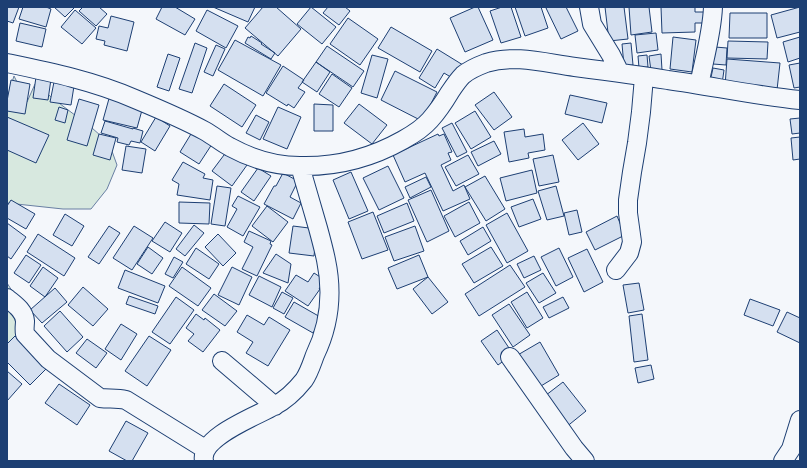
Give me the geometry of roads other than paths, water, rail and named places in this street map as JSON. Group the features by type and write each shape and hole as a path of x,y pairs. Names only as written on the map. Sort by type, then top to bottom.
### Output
{"street":[{"path":"589,7 592,24 620,73"},
{"path":"699,85 713,7"},
{"path":"7,63 82,80 125,95 181,119 230,147 252,157 268,162 300,166 320,166 344,163 362,159 386,149 410,136 428,122 461,77 467,72 486,63 509,59 529,59 558,65 800,100"},
{"path":"616,270 629,254 632,242 628,207 641,112 644,77"},
{"path":"7,298 22,311 25,334 48,359 100,398 117,398 126,400 205,455 218,436 275,406 289,396 304,379 322,342 328,317 330,290 326,261 300,166"},
{"path":"510,357 574,448 585,461"},
{"path":"222,361 275,406"},
{"path":"783,461 791,449 800,420"}]}
